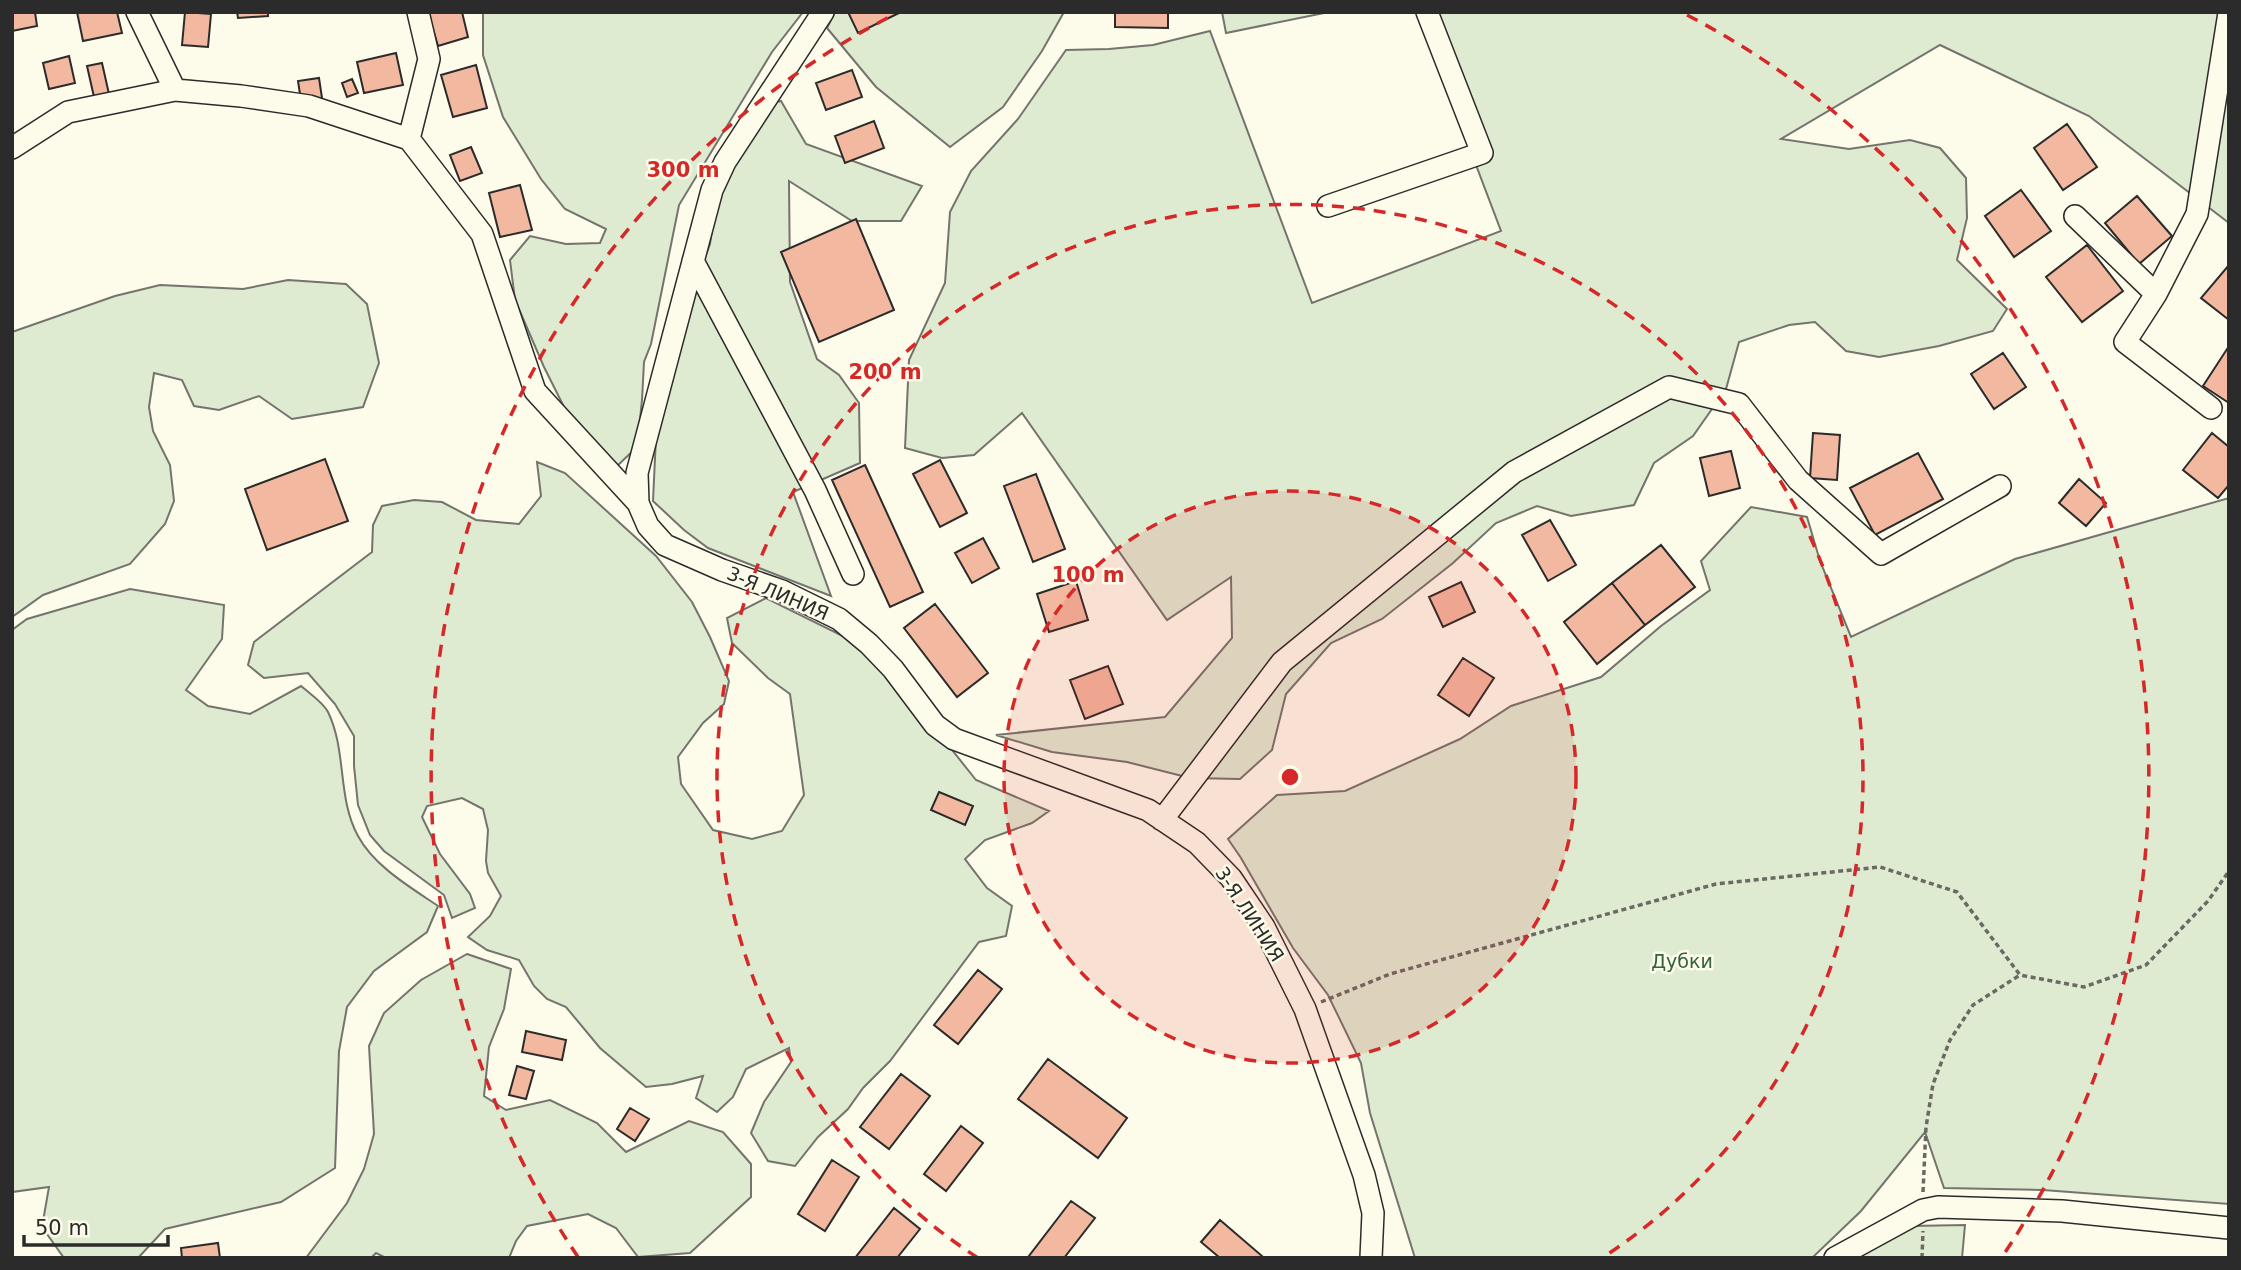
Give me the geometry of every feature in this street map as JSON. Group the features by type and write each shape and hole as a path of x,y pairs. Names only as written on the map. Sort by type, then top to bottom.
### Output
{"street":[{"path":"137,12 175,90"},
{"path":"409,139 429,58 418,12"},
{"name":"3-Я ЛИНИЯ","path":"823,12 725,162 712,190 636,473 638,503 648,526 665,545 722,570 782,591 839,619 893,669 935,726 954,739 1147,810 1197,843 1231,878 1264,927 1305,1009 1364,1175 1373,1213 1371,1258"},
{"path":"1328,206 1482,153 1427,12"},
{"path":"2211,408 2125,342 2156,294 2197,214 2229,13"},
{"path":"12,148 68,112 175,90 309,106 409,139 482,234 535,391 638,503"},
{"path":"2075,216 2156,294"},
{"path":"693,261 815,490 853,574"},
{"path":"1162,820 1282,662 1514,472 1669,387 1739,404 1798,480 1881,554 2000,486"},
{"path":"1835,1258 1923,1210 1938,1207 2062,1211 2229,1228"}],"path":[{"path":"1305,1009 1391,974 1716,884 1880,867 1957,892 2020,975 2084,987 2146,965 2208,901 2229,871"},
{"path":"1923,1210 1926,1127 1933,1084 1950,1040 1973,1004 2020,975"}],"green space":[{"path":"483,12 803,12 772,52 679,205 651,344 644,362 637,447 616,467 569,417 515,300 510,260 530,236 566,244 600,243 606,229 565,209 541,179 503,117 483,55"},
{"path":"835,12 1064,12 1042,51 1003,107 950,147 876,87 827,28"},
{"path":"1222,12 1329,12 1226,33"},
{"path":"1418,12 2229,12 2229,223 2089,116 1940,45 1781,139 1849,149 1910,140 1940,148 1966,178 1967,218 1957,260 2007,309 1993,331 1939,346 1879,357 1846,351 1815,322 1789,325 1739,342 1726,389 1693,436 1654,463 1634,505 1571,516 1537,506 1496,523 1453,563 1382,619 1331,643 1286,694 1272,750 1240,779 1190,778 1127,762 1052,752 996,735 1165,717 1232,638 1231,577 1167,620 1022,413 974,455 942,458 905,448 909,360 945,283 950,212 971,171 1018,119 1066,50 1153,45 1210,31 1312,303 1501,231"},
{"path":"781,101 806,144 922,186 901,221 852,221 789,181 790,282 817,359 839,375 859,403 860,463 793,492 831,596 708,548 653,501 656,437 670,352 710,244 717,196 768,104"},
{"path":"288,280 346,284 367,304 379,363 363,407 292,419 259,396 219,410 194,406 182,380 154,373 149,407 153,431 170,465 174,501 165,524 130,564 43,595 12,617 12,332 115,296 160,285 243,289"},
{"path":"537,462 565,473 656,556 692,602 710,637 729,681 724,704 703,723 678,757 681,784 713,830 752,839 782,831 804,795 790,694 768,678 732,643 727,618 766,598 857,643 925,716 976,780 1049,811 1032,823 985,840 965,859 987,888 1012,906 1006,936 979,942 890,1061 863,1088 848,1109 818,1137 795,1166 768,1161 751,1133 764,1102 791,1062 789,1048 746,1069 733,1097 717,1112 696,1098 703,1076 646,1087 600,1048 566,1007 547,999 534,986 519,960 487,950 468,937 490,916 501,896 488,873 488,830 483,809 462,798 427,806 422,817 440,854 470,894 475,908 452,918 444,895 384,851 370,835 358,805 354,736 335,704 308,673 264,678 248,665 254,642 372,552 373,525 382,506 414,500 442,502 476,520 519,524 541,496"},
{"name":"Дубки","path":"2229,498 2229,1204 2043,1190 1944,1188 1925,1132 1861,1211 1812,1258 1415,1258 1370,1113 1361,1063 1328,995 1293,948 1228,839 1277,795 1345,791 1460,739 1511,706 1601,677 1661,626 1710,590 1701,561 1751,507 1807,517 1820,561 1851,637 2015,559"},
{"path":"130,589 224,605 222,639 186,690 208,706 250,714 301,686 323,705 334,727 347,806 358,836 383,866 438,906 427,932 374,971 347,1007 339,1051 335,1168 281,1202 165,1229 138,1258 64,1258 42,1227 49,1187 12,1192 12,630 27,619"},
{"path":"467,954 511,969 504,1009 489,1047 484,1096 506,1110 550,1100 597,1123 626,1152 689,1121 723,1132 751,1164 751,1197 690,1253 638,1257 616,1228 588,1214 527,1226 516,1241 509,1258 386,1258 376,1253 371,1258 306,1258 347,1203 364,1169 374,1134 369,1046 384,1013 421,980"},
{"path":"1965,1225 1962,1258 1855,1258 1910,1226"}],"building":[{"path":"12,12 35,12 37,26 12,31"},
{"path":"77,12 117,12 122,33 83,41"},
{"path":"185,12 211,14 208,47 182,45"},
{"path":"237,12 268,12 268,16 238,18"},
{"path":"428,12 462,12 468,37 438,46"},
{"path":"848,12 901,12 858,33"},
{"path":"1115,12 1168,12 1168,28 1115,27"},
{"path":"396,53 403,85 364,93 357,62"},
{"path":"69,56 75,83 49,89 43,63"},
{"path":"102,63 109,94 94,97 87,66"},
{"path":"476,65 487,108 453,117 441,75"},
{"path":"852,70 862,97 826,110 816,83"},
{"path":"319,78 322,98 301,101 298,81"},
{"path":"352,79 358,93 347,97 342,83"},
{"path":"874,121 884,148 845,163 835,136"},
{"path":"2067,124 2097,167 2063,190 2034,148"},
{"path":"471,147 482,173 460,181 450,155"},
{"path":"520,185 532,230 500,237 489,193"},
{"path":"2021,190 2051,231 2014,257 1985,216"},
{"path":"2137,196 2172,236 2139,264 2105,223"},
{"path":"856,219 894,310 819,342 781,252"},
{"path":"2087,245 2123,291 2082,322 2046,277"},
{"path":"2229,265 2229,320 2201,298"},
{"path":"2229,346 2229,403 2203,386"},
{"path":"2003,353 2026,387 1994,409 1971,374"},
{"path":"1813,433 1840,435 1837,480 1810,478"},
{"path":"2212,433 2229,447 2229,485 2218,498 2183,470"},
{"path":"1731,451 1740,488 1709,496 1700,458"},
{"path":"1918,453 1943,499 1875,535 1850,488"},
{"path":"325,459 348,521 267,550 245,489"},
{"path":"940,460 967,513 940,527 913,474"},
{"path":"865,465 923,592 890,607 832,480"},
{"path":"1036,474 1065,549 1033,562 1004,486"},
{"path":"2079,479 2106,503 2086,526 2059,503"},
{"path":"1550,520 1576,565 1548,581 1522,535"},
{"path":"983,538 999,568 972,583 955,553"},
{"path":"1661,545 1695,587 1645,625 1612,583"},
{"path":"1076,581 1088,620 1049,632 1037,594"},
{"path":"1461,582 1475,612 1443,627 1429,597"},
{"path":"1612,583 1645,625 1597,664 1564,622"},
{"path":"935,604 988,673 957,697 904,628"},
{"path":"1463,658 1494,678 1469,716 1438,695"},
{"path":"1108,666 1123,704 1085,719 1070,680"},
{"path":"939,792 973,806 965,825 931,810"},
{"path":"978,970 1002,989 958,1044 934,1025"},
{"path":"526,1031 566,1040 562,1060 522,1052"},
{"path":"1048,1059 1127,1118 1098,1158 1018,1099"},
{"path":"517,1066 534,1071 526,1099 509,1095"},
{"path":"901,1074 930,1096 889,1149 860,1127"},
{"path":"630,1108 649,1119 635,1141 617,1129"},
{"path":"961,1126 983,1143 946,1191 924,1174"},
{"path":"832,1160 859,1177 825,1231 798,1214"},
{"path":"1071,1201 1095,1218 1064,1258 1031,1258 1029,1256"},
{"path":"894,1208 920,1229 897,1258 855,1258"},
{"path":"1220,1220 1262,1256 1220,1258 1201,1242"},
{"path":"218,1243 220,1258 182,1258 181,1248"}]}
